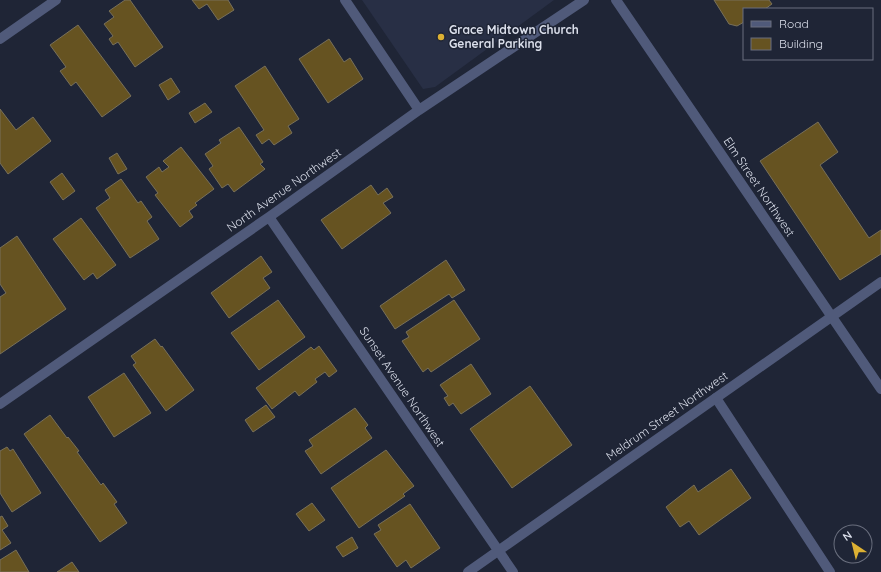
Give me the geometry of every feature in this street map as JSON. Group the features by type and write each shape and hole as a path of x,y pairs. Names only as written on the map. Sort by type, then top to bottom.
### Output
{"street":[{"path":"345,0 419,110"},
{"name":"North Avenue Northwest","path":"0,404 269,217 419,110 584,0"},
{"name":"Elm Street Northwest","path":"616,0 881,389"},
{"path":"0,39 52,1"},
{"name":"Sunset Avenue Northwest","path":"269,217 512,572"},
{"name":"Meldrum Street Northwest","path":"468,572 881,282"},
{"path":"716,398 830,572"}],"shaded area":[{"name":"Grace Midtown Church General Parking","path":"362,0 554,0 435,87 423,89"}],"building":[{"path":"125,0 130,0 163,47 135,67 118,42 113,45 109,39 113,36 104,24 114,17 109,11"},
{"path":"192,0 228,0 234,10 218,20 207,4 199,9"},
{"path":"714,0 769,0 772,4 766,8 743,8 743,23 737,26 729,24"},
{"path":"78,25 131,96 102,117 76,82 71,86 60,71 66,67 50,45"},
{"path":"329,39 344,62 350,58 363,79 328,103 299,59"},
{"path":"265,66 299,119 288,126 292,133 274,145 269,139 262,144 256,135 264,130 235,86"},
{"path":"171,78 180,92 168,100 159,85"},
{"path":"205,103 212,112 195,123 189,113"},
{"path":"0,109 16,130 33,117 51,141 8,174 0,163"},
{"path":"818,122 838,152 820,165 869,238 881,230 881,254 840,280 760,161"},
{"path":"239,127 263,162 260,164 265,169 234,192 228,184 222,188 209,169 213,166 205,154 221,143 219,140"},
{"path":"181,147 214,189 195,203 197,205 189,211 193,217 180,227 155,195 158,193 146,177 159,167 162,172 169,167 163,161"},
{"path":"117,153 127,169 118,174 109,158"},
{"path":"62,173 75,191 63,200 50,182"},
{"path":"121,179 138,203 141,201 152,217 147,221 159,239 130,258 96,208 110,198 105,190"},
{"path":"371,185 378,195 387,188 393,197 383,203 391,213 342,249 321,220"},
{"path":"81,218 116,265 97,279 93,273 84,280 53,239"},
{"path":"17,236 66,309 0,354 0,297 6,293 0,284 0,248"},
{"path":"261,256 272,272 263,278 270,288 229,318 211,293"},
{"path":"446,260 465,290 452,298 449,294 395,329 380,306"},
{"path":"278,300 305,337 259,370 231,333"},
{"path":"454,300 480,339 431,372 428,368 423,372 402,341 409,337 406,332"},
{"path":"155,339 161,347 162,346 194,390 166,411 133,365 136,363 131,356"},
{"path":"319,346 337,371 329,377 325,372 315,379 317,382 299,396 295,391 272,409 256,388 311,347 314,350"},
{"path":"471,364 491,394 461,414 453,403 449,406 444,398 448,396 440,385"},
{"path":"124,373 151,413 114,437 88,397"},
{"path":"530,386 572,445 512,488 470,429"},
{"path":"266,405 275,417 253,432 245,420"},
{"path":"355,408 368,425 365,428 372,438 321,474 305,451 313,446 309,440"},
{"path":"50,415 79,451 77,452 101,485 103,483 117,502 114,504 127,523 100,542 24,434"},
{"path":"7,447 10,451 13,449 41,493 12,512 0,493 0,451"},
{"path":"386,450 414,486 403,494 405,496 359,528 331,488"},
{"path":"731,469 751,498 699,535 689,521 680,527 666,507 694,485 698,492"},
{"path":"312,503 325,520 309,531 296,514"},
{"path":"410,504 440,548 411,568 406,560 397,567 374,534 381,530 378,525"},
{"path":"2,516 8,526 2,530 11,543 0,550 0,517"},
{"path":"352,537 358,548 343,557 336,547"},
{"path":"16,550 29,572 0,572 0,560"},
{"path":"72,562 79,572 57,572"}],"place":[{"name":"Grace Midtown Church General Parking","path":"441,37"}]}
